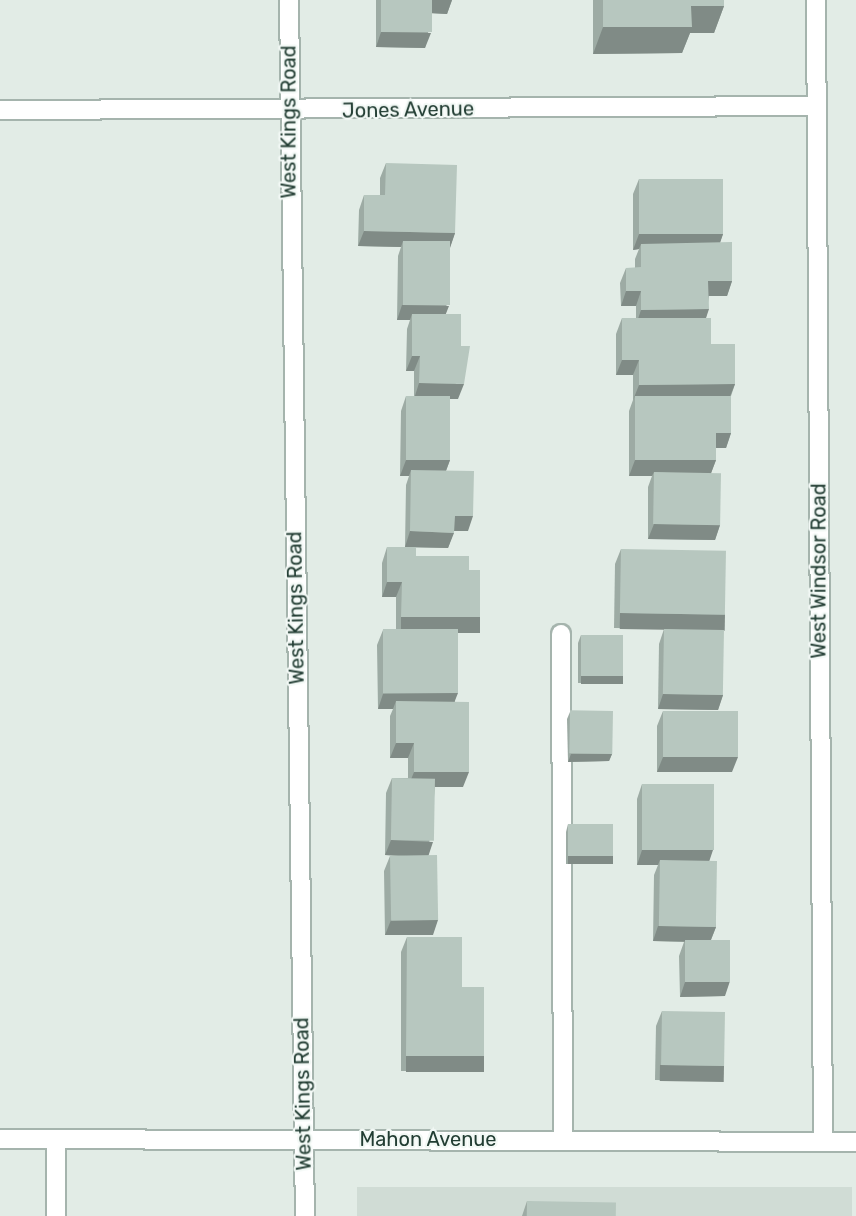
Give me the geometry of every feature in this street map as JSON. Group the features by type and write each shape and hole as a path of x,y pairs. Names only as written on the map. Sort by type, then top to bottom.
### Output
{"street":[{"name":"West Kings Road","path":"289,0 288,111 304,1216"},
{"name":"West Windsor Road","path":"816,0 823,1141"},
{"name":"Jones Avenue","path":"0,110 288,111 815,106"},
{"path":"561,634 563,1139"},
{"name":"Mahon Avenue","path":"0,1139 563,1139 856,1142"},
{"path":"56,1140 56,1216"}],"shaded area":[{"path":"357,1187 852,1187 852,1216 357,1216"}],"building":[{"path":"381,0 432,0 432,32 381,32"},
{"path":"603,0 724,0 724,6 691,6 692,27 603,27"},
{"path":"386,163 457,165 455,233 364,231 364,195 385,195"},
{"path":"639,179 723,179 723,234 639,234"},
{"path":"403,241 450,241 450,305 403,305"},
{"path":"732,242 732,281 708,281 709,309 641,310 641,291 626,291 626,268 641,267 641,244"},
{"path":"412,314 461,314 461,346 470,346 464,384 419,383 420,356 412,356"},
{"path":"622,318 711,318 711,344 735,344 735,384 639,385 639,360 622,360"},
{"path":"406,396 450,396 450,460 406,460"},
{"path":"635,396 731,396 731,433 716,433 716,460 635,460"},
{"path":"411,470 474,471 473,516 455,516 454,533 410,531"},
{"path":"654,472 721,473 720,525 653,524"},
{"path":"387,547 416,547 416,556 469,556 469,570 480,570 480,617 401,617 402,582 387,582"},
{"path":"621,549 726,551 725,615 620,613"},
{"path":"383,629 458,629 458,693 383,693"},
{"path":"664,629 724,630 723,695 663,694"},
{"path":"581,635 623,635 623,676 581,676"},
{"path":"396,701 469,702 469,772 414,772 414,743 396,743"},
{"path":"570,710 613,711 612,754 569,753"},
{"path":"663,711 738,711 738,757 663,757"},
{"path":"392,778 435,779 434,841 391,840"},
{"path":"642,784 714,784 714,850 642,850"},
{"path":"568,824 613,824 613,856 568,856"},
{"path":"437,855 438,920 391,921 390,856"},
{"path":"660,860 717,861 716,927 659,926"},
{"path":"407,937 462,937 462,987 484,987 484,1056 406,1056"},
{"path":"685,940 730,940 730,982 685,982"},
{"path":"662,1011 725,1012 724,1066 661,1065"},
{"path":"527,1201 616,1203 616,1216 527,1216"}]}
